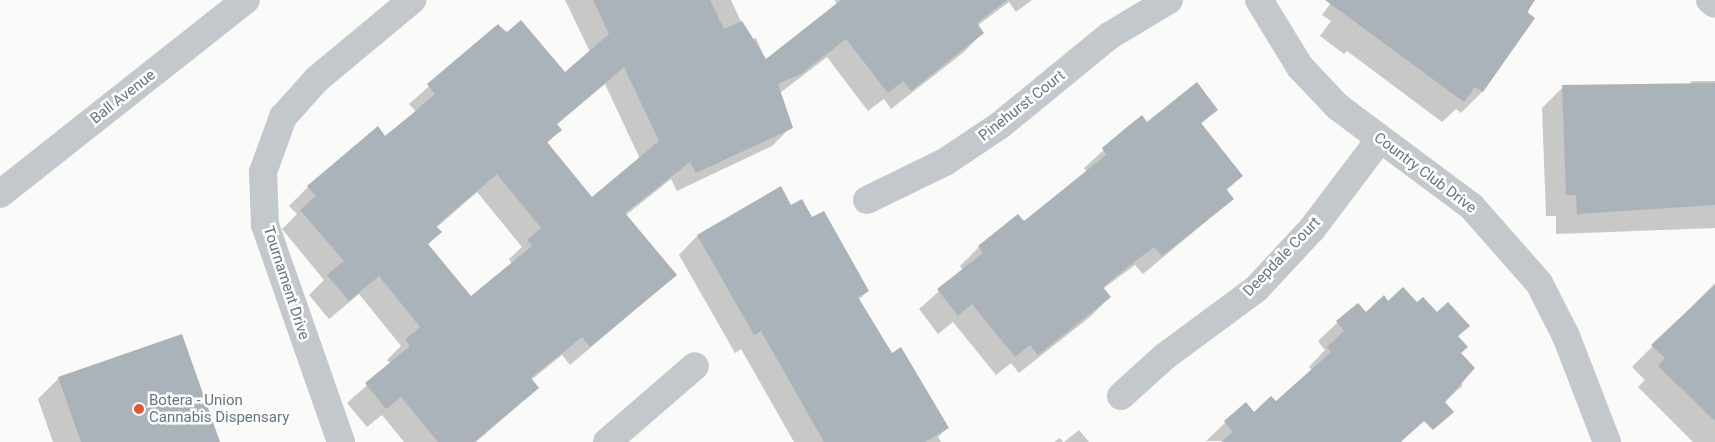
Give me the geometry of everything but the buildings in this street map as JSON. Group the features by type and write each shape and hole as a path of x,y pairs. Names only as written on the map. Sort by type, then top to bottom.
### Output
{"street":[{"name":"Ball Avenue","path":"0,194 246,0"},
{"name":"Tournament Drive","path":"340,442 266,225 263,172 282,118 317,79 412,0"},
{"name":"Pinehurst Court","path":"868,200 953,157 999,126 1109,36 1169,0"},
{"name":"Country Club Drive","path":"1259,0 1300,67 1338,107 1472,207 1538,283 1566,336 1607,442"},
{"path":"1710,0 1715,4"},
{"name":"Deepdale Court","path":"1121,396 1164,357 1256,289 1312,229 1380,139"},
{"path":"607,442 695,366"}],"place":[{"name":"Botera - Union Cannabis Dispensary","path":"139,409"}]}
